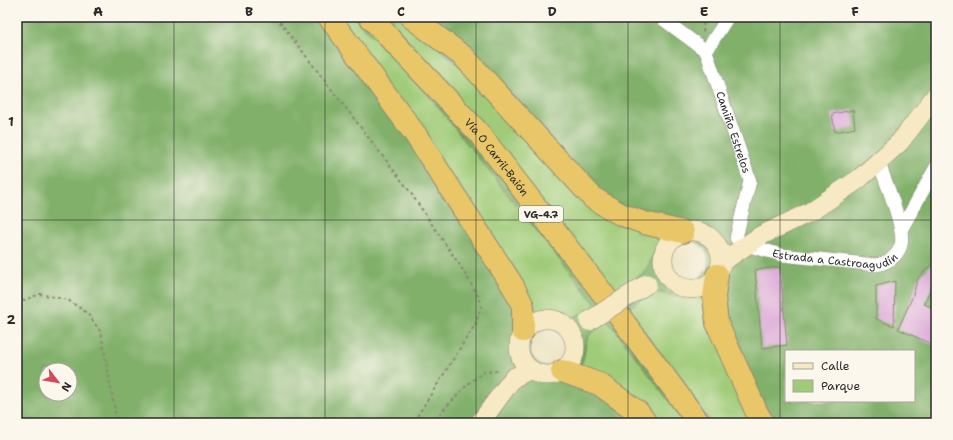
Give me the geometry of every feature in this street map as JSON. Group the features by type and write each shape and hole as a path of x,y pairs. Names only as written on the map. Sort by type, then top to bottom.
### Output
{"highway":[{"path":"329,17 415,134 513,286 523,306 523,331"},
{"name":"Vía O Carril-Baión","path":"370,17 478,132 601,291 699,423"},
{"path":"411,17 464,57 593,198 620,214 683,232"},
{"path":"719,269 714,297 717,323 757,413 763,423"},
{"path":"562,371 599,384 638,412 646,423"}],"main road":[{"path":"747,239 710,236 692,230 683,232 668,244 664,253 663,263 666,272 670,280 678,285 690,289 704,287 747,239 816,207 859,179 879,163 900,142 936,95"},
{"path":"710,236 718,248 719,269"},
{"path":"572,334 589,321 666,272"},
{"path":"552,319 560,322 572,334 575,342 574,354 568,366 562,371 545,375 529,370 523,363 519,351 520,338 523,331 536,321 552,319"},
{"path":"480,423 513,378 529,370"}],"street":[{"path":"660,17 706,51 728,17"},
{"name":"Camiño Estrelos","path":"706,51 750,181 747,239"},
{"name":"Estrada a Castroagudín","path":"747,239 782,255 876,265 886,263 895,256 901,245 901,230 879,163"},
{"name":"Estrada a Castroagudín","path":"901,230 936,167"}],"path":[{"path":"276,17 408,189 462,267 478,296 481,306 476,323 413,423"},
{"path":"17,303 40,294 68,300 87,313 101,332 117,423"},
{"path":"431,423 468,384 484,372 502,371 513,378"},
{"path":"17,412 19,416 18,423"}],"green space":[{"path":"17,17 340,17 534,311 570,319 597,306 423,88 354,17 388,17 615,294 645,272 662,238 643,231 464,68 402,17 936,17 936,423 758,423 707,291 700,296 684,298 658,292 649,294 627,309 711,423 686,423 608,320 589,335 581,364 575,371 650,423 17,423","holes":["686,241 698,243 705,249 708,264 707,270 698,278 689,280 680,278 674,272 670,264 671,255 676,247","545,327 556,329 563,333 568,340 569,348 567,356 561,362 553,366 542,366 532,357 530,351 531,340 534,335"]},
{"path":"340,17 354,17 423,88 597,306 570,319 534,311"},
{"path":"388,17 402,17 662,238 645,272 614,294"},
{"path":"707,290 758,423 711,423 627,309 649,294 658,292 673,296"},
{"path":"608,320 686,423 650,423 575,371 583,361 586,342 589,335"}],"building":[{"path":"853,110 855,128 835,132 832,114"},
{"path":"936,260 936,281 924,304 936,309 936,346 898,329 912,298 918,278"},
{"path":"780,267 787,345 762,348 755,270"},
{"path":"895,281 894,326 876,319 876,286"}]}
